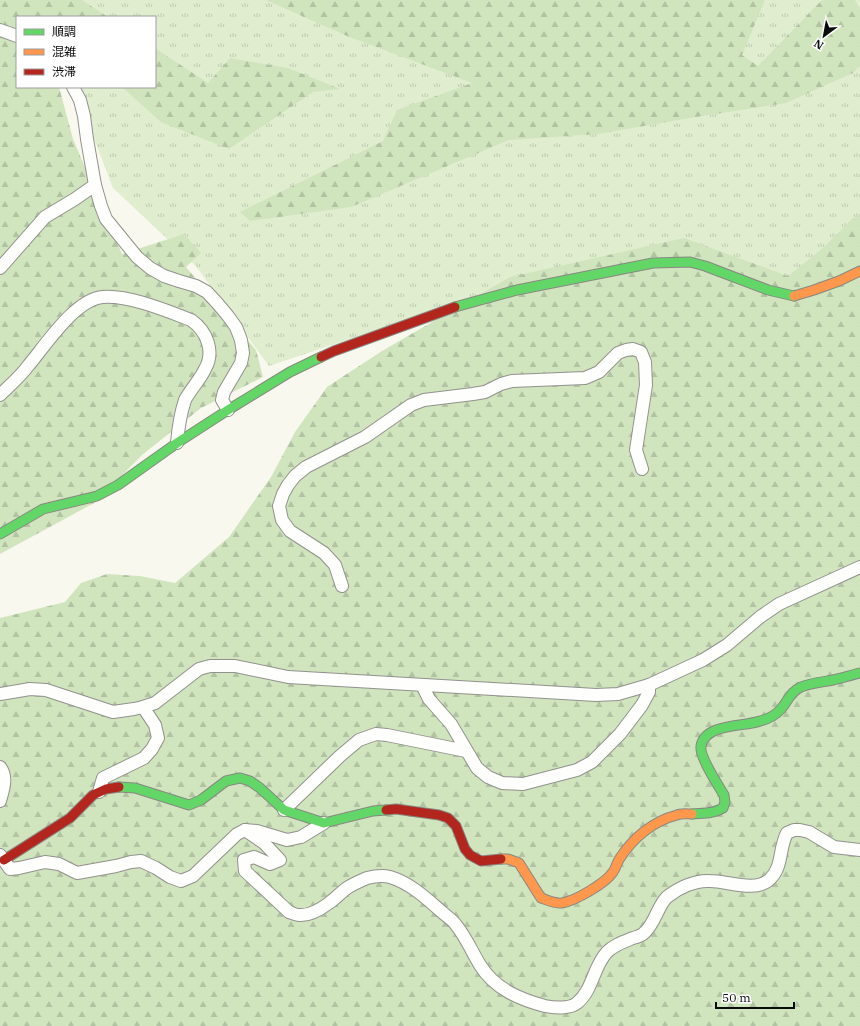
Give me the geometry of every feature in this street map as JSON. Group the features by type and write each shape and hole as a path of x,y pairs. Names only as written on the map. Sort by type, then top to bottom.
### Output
{"street":[{"path":"0,30 16,36"},
{"path":"74,88 80,100 84,116 95,185 106,219 137,256 150,268 164,276 196,286 207,292 236,327 241,340 243,353 241,363 224,392 222,400 228,410"},
{"path":"0,268 45,217 95,185"},
{"path":"0,534 43,509 97,496 118,485 177,443 290,372 334,351 452,308 517,290 653,263 690,262 705,266 768,290 795,296 839,281 860,271"},
{"path":"0,395 27,367 54,334 80,307 90,300 109,297 122,298 141,303 191,320 198,324 205,334 209,345 209,356 206,368 185,400 177,443"},
{"path":"342,586 335,565 324,553 290,531 282,520 279,506 283,494 295,476 306,467 364,438 411,405 424,400 485,392 501,384 512,381 585,378 599,372 618,353 633,349 641,352 645,362 646,385 636,450 642,469"},
{"path":"0,694 30,689 46,690 113,712 143,707 155,702 199,669 210,666 235,666 288,677 596,695 618,694 649,685 703,660 727,645 760,617 779,604 860,567"},
{"path":"324,823 284,810 260,788 250,781 240,778 226,781 201,800 189,804 135,788 120,787 106,789 93,795 70,818 2,857 10,869 45,862 59,864 77,873 141,861 170,877 181,881 193,876 237,834 246,830 257,831 287,840 301,838 324,823 373,811 396,810 439,815 448,818 456,826 470,855 481,861 508,859 518,863 541,898 561,903 576,899 606,880 613,872 619,859 628,848 644,832 655,824 678,814 711,813 723,808 725,802 724,795 702,755 701,746 704,739 711,732 726,727 758,722 772,717 780,710 794,690 803,686 860,673"},
{"path":"422,685 429,699 451,724 477,768 488,777 502,783 524,784 578,770 592,762 620,734 642,705 649,692 649,685"},
{"path":"99,792 103,778 144,758 152,749 158,738 155,725 143,707"},
{"path":"284,810 340,756 359,740 376,734 466,751"},
{"path":"0,767 5,780 0,801"},
{"path":"246,830 264,843 280,860 270,864 254,857 244,860 244,871 289,912 298,915 312,913 329,904 347,888 358,882 382,875 392,878 418,891 456,924 481,967 507,992 534,1003 566,1007 576,1005 585,995 606,953 615,945 643,934 649,928 665,898 673,892 698,882 709,881 750,886 763,883 771,878 778,867 782,845 787,833 794,830 809,832 834,847 860,850"}],"green space":[{"path":"0,0 860,0 860,231 788,276 718,252 586,260 269,366 195,265 113,188 74,88 156,88 156,16 18,16"},
{"path":"0,0 82,0 106,16 16,16 16,88 59,88 73,139 122,254 184,234 201,253 186,267 256,350 263,377 201,408 142,455 96,502 0,554"},
{"path":"266,0 765,0 742,55 758,66 822,0 855,0 860,9 860,66 853,73 786,103 598,134 509,140 351,207 250,221 240,212 383,141 397,110 472,83 347,36"},
{"path":"156,49 208,83 230,58 288,68 340,89 313,92 229,149 161,122 123,88 156,88"},
{"path":"860,217 860,1026 0,1026 0,618 65,602 81,583 107,574 140,576 175,583 229,537 271,477 295,432 327,387 382,351 510,277 684,238 788,276 823,248 853,218"}],"traffic: fast":[{"path":"455,307 517,290 653,263 690,262 705,266 768,290 794,296"},
{"path":"0,534 43,509 97,496 118,485 177,443 228,410 290,372 321,357"},
{"path":"692,814 715,811 723,808 725,802 724,795 701,751 701,746 704,739 710,733 726,727 753,723 771,717 781,709 794,691 801,687 860,673"},
{"path":"119,787 135,788 189,805 201,800 226,781 240,778 250,781 260,788 284,810 324,823 373,811 386,810"}],"traffic: slow":[{"path":"794,296 839,281 860,271"},
{"path":"501,859 508,859 519,863 541,898 559,903 568,902 604,881 613,872 625,851 644,831 660,821 679,814 692,814"}],"traffic: jam":[{"path":"321,357 455,307"},
{"path":"4,860 70,818 93,795 106,789 119,787"},
{"path":"386,810 396,809 439,815 448,818 456,826 465,849 470,855 481,861 501,859"}]}
